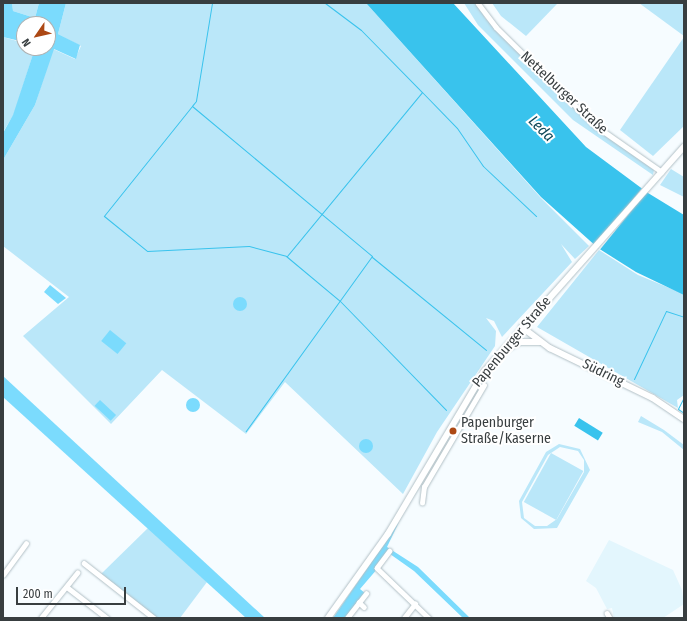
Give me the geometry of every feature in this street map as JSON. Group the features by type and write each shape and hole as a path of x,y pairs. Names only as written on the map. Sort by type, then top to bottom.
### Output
{"main road":[{"name":"Papenburger Straße","path":"328,618 388,534 471,392 498,354 684,147"},
{"name":"Südring","path":"522,327 542,343 653,398 684,419"},
{"path":"498,354 519,342 542,343"}],"street":[{"name":"Nettelburger Straße","path":"478,3 496,27 596,126 662,172"},
{"path":"422,503 424,487 484,385"},
{"path":"3,575 26,543"},
{"path":"390,551 378,568 429,618"},
{"path":"84,563 154,618"},
{"path":"41,618 77,573"},
{"path":"67,587 101,616 107,618"},
{"path":"347,618 366,594"},
{"path":"359,602 364,607"},
{"path":"404,618 415,604"},
{"path":"607,613 610,618"}],"shaded area":[{"path":"3,3 12,3 13,11 29,16 16,16 16,40 3,37"},
{"path":"12,3 39,3 36,16 29,16 13,11"},
{"path":"39,3 66,3 58,34 80,45 76,59 56,50 56,16 36,16"},
{"path":"66,3 366,3 541,198 589,246 575,259 561,244 572,262 502,337 494,321 486,318 496,331 495,346 437,432 403,494 285,382 246,434 162,370 111,424 23,336 69,297 3,246 3,160 35,105 51,56 56,56 56,50 75,59 81,46 58,34"},
{"path":"464,3 476,3 485,18 580,115 654,170 653,175 573,120 478,25"},
{"path":"492,3 558,3 526,36 501,16"},
{"path":"639,3 684,3 684,36"},
{"path":"3,37 16,41 16,56 32,56 14,114 3,132"},
{"path":"684,37 684,126 653,156 620,130"},
{"path":"32,56 52,56 35,105 3,160 3,133 13,115"},
{"path":"671,169 684,177 684,197 660,185"},
{"path":"599,250 638,275 684,294 684,395 677,400 678,408 537,327"},
{"path":"50,285 66,298 58,304 44,292"},
{"path":"237,297 243,297 247,301 247,307 243,311 237,311 233,307 233,301"},
{"path":"110,330 126,343 118,354 101,341"},
{"path":"3,376 265,618 246,618 3,397"},
{"path":"190,398 196,398 200,402 200,408 196,412 190,412 186,408 186,402"},
{"path":"100,400 116,415 111,421 95,406"},
{"path":"641,416 664,430 684,445 684,450 662,432 638,422"},
{"path":"366,439 371,441 373,446 371,451 366,453 361,451 359,446 361,441"},
{"path":"559,444 580,449 590,470 557,528 534,529 521,518 519,501 546,452","holes":["560,447 578,451 584,460 584,472 557,519 547,526 535,526 524,518 522,502 548,455"]},
{"path":"551,453 583,471 556,520 524,502"},
{"path":"399,522 387,547 418,567 470,618 463,618 414,571 390,554 360,589 366,594 347,618 333,618"},
{"path":"149,527 207,582 180,618 156,618 101,574"},
{"path":"609,540 673,570 682,590 684,604 663,618 614,618 612,608 607,609 596,588 586,581"}],"water":[{"name":"Leda","path":"366,3 453,3 586,147 648,193 684,215 684,295 636,272 598,248 541,197"},
{"path":"579,418 603,433 598,440 574,426"}],"pier":[{"path":"643,187 648,191 600,250 595,246"}],"waterway":[{"path":"212,3 196,101 192,106 372,256 246,431"},
{"path":"325,3 361,30 422,92"},
{"path":"287,256 422,92 457,128 483,166 536,216"},
{"path":"192,106 104,216 147,251 249,246 286,256 340,301 446,410"},
{"path":"372,257 486,350"},
{"path":"634,379 666,311 684,317"},
{"path":"684,397 678,409 684,413"}],"place":[{"name":"Papenburger Straße/Kaserne","path":"453,431"}]}
